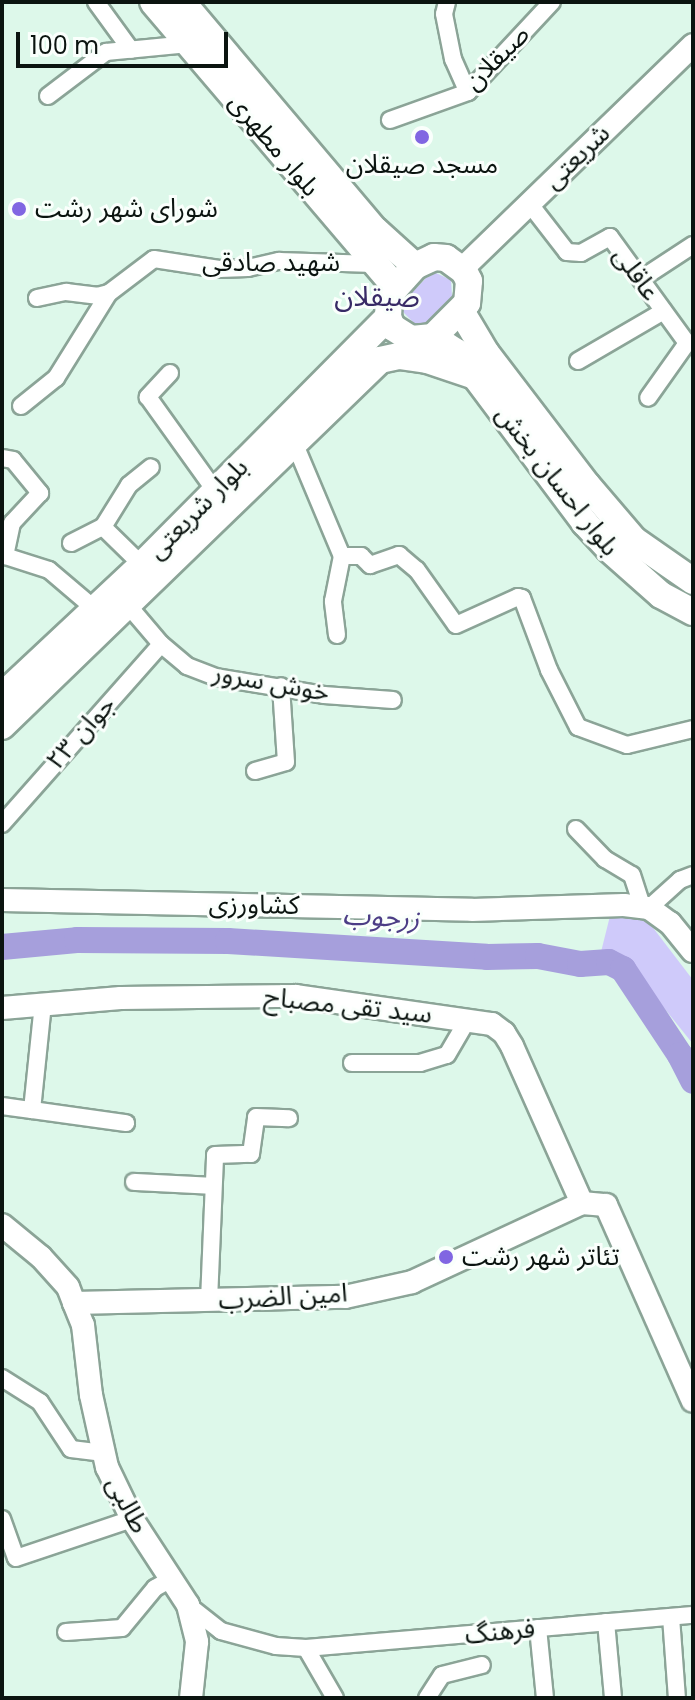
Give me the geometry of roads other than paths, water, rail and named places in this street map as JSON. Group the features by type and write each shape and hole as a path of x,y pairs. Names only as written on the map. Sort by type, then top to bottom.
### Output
{"main road":[{"name":"بلوار مطهری","path":"153,2 395,286"},
{"name":"بلوار مطهری","path":"182,2 375,230 415,266"},
{"name":"شریعتی","path":"462,269 693,45"},
{"path":"434,257 446,258 462,269 470,292 461,311 433,337 422,341 400,335 388,317 387,306 395,286 415,266 434,257"},
{"name":"بلوار احسان بخش","path":"461,311 486,353 587,485 634,540 693,581"},
{"name":"بلوار شریعتی","path":"2,726 294,442 367,361 388,317"},
{"name":"بلوار احسان بخش","path":"433,337 456,352 601,541 661,595 693,612"},
{"path":"367,361 399,356 427,360 475,376"},
{"name":"بلوار شریعتی","path":"2,696 96,610 216,492 367,361"},
{"name":"کشاورزی","path":"2,900 472,910 646,907"},
{"path":"646,907 670,923 693,951"},
{"name":"سید تقی مصباح","path":"2,1008 121,998 295,996 492,1024 504,1033 582,1203"},
{"path":"582,1203 606,1205 693,1401"},
{"name":"امین الضرب","path":"74,1303 345,1297 412,1282 582,1203"},
{"path":"2,1225 41,1257 68,1287 74,1303"},
{"name":"طالبی","path":"74,1303 83,1325 91,1395 104,1453 132,1519 188,1605 197,1642 191,1698"}],"street":[{"path":"96,2 131,50"},
{"path":"447,2 444,14 453,59 468,92"},
{"name":"صیقلان","path":"390,120 468,92 552,2"},
{"path":"48,96 106,52 189,44"},
{"name":"عاقلی","path":"529,203 567,252 581,253 610,237 687,343 648,398"},
{"path":"641,279 693,245"},
{"name":"شهید صادقی","path":"109,293 154,259 219,269 248,268 279,261 374,264"},
{"path":"37,298 66,292 97,296 109,293"},
{"path":"21,406 56,378 109,293"},
{"path":"578,361 664,311"},
{"path":"170,373 148,397 216,492"},
{"path":"294,442 342,556 333,601 337,635"},
{"path":"2,458 13,460 40,493 12,523 3,556 49,570 96,610"},
{"path":"71,543 103,527 129,485 151,467"},
{"path":"103,527 142,565"},
{"path":"342,556 361,556 370,565 399,555 417,570 456,625 518,597 522,598 549,670 578,727 627,745 693,729"},
{"name":"خوش سرور","path":"127,604 161,644 187,666 215,677 324,695 393,700"},
{"name":"جوان ۲۳","path":"2,824 161,644"},
{"path":"255,771 286,762 281,686"},
{"path":"576,829 605,859 632,875 646,907 680,880 693,875"},
{"path":"32,1110 43,1004"},
{"path":"352,1063 420,1063 447,1055 468,1019"},
{"path":"2,1106 126,1123"},
{"path":"209,1301 215,1155 251,1154 256,1117 289,1118"},
{"path":"134,1182 212,1186"},
{"path":"2,1378 40,1402 71,1449 104,1453"},
{"path":"2,1519 9,1550 132,1519"},
{"path":"66,1632 122,1628 155,1588 171,1579"},
{"name":"فرهنگ","path":"188,1605 221,1631 276,1646 306,1648 693,1615"},
{"path":"671,1617 677,1698"},
{"path":"606,1622 613,1698"},
{"path":"538,1628 545,1698"},
{"path":"306,1648 335,1698"},
{"path":"427,1698 442,1675 482,1665"}],"waterway":[{"name":"زرجوب","path":"2,947 77,940 228,941 487,957 538,956 580,964 609,962 623,969 680,1055 693,1081"}],"place":[{"name":"مسجد صیقلان","path":"422,137"},
{"name":"شورای شهر رشت","path":"19,209"},
{"name":"تئاتر شهر رشت","path":"446,1257"}],"district":[{"name":"صیقلان","path":"377,297"}]}
